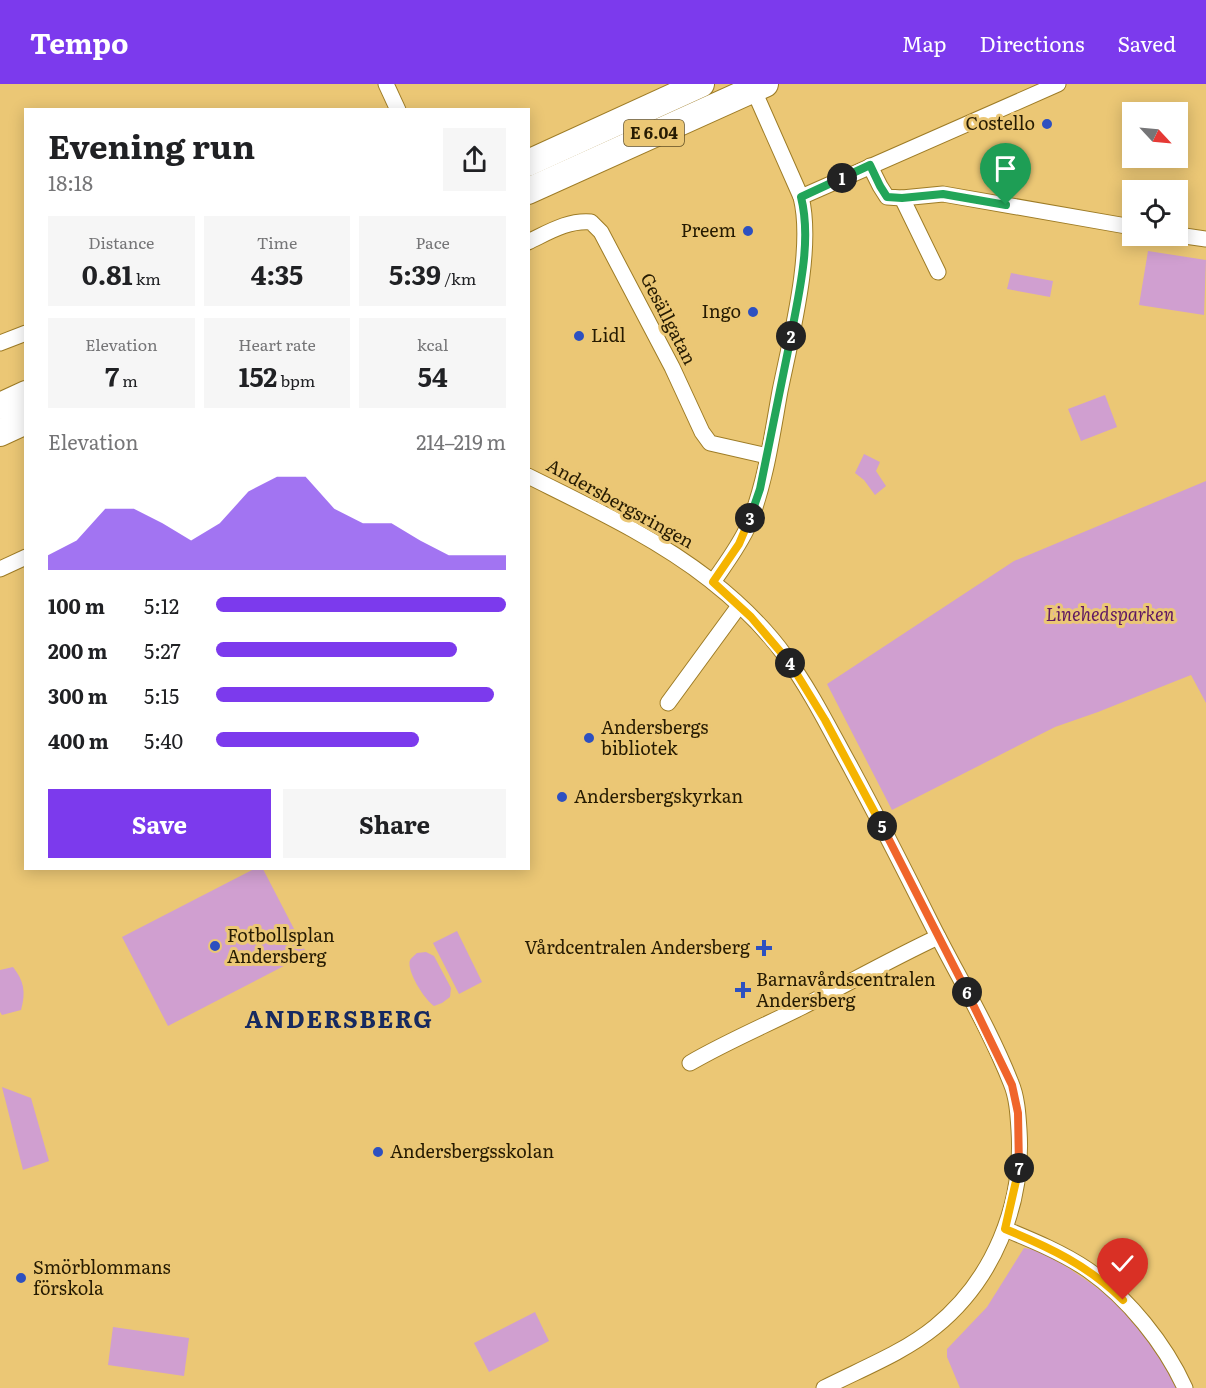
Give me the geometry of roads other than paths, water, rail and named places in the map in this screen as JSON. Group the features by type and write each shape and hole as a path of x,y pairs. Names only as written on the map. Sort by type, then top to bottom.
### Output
{"highway":[{"name":"E 6.04","path":"530,162 701,84"},
{"name":"E 6.04","path":"530,190 756,86"},
{"path":"0,406 24,395"},
{"path":"0,433 24,422"}],"street":[{"path":"386,84 397,108"},
{"path":"801,197 1058,84"},
{"path":"713,582 739,544 749,524 760,489 803,264 804,219 801,197 756,86"},
{"path":"870,165 887,197 902,198 943,194 1122,225"},
{"path":"902,198 938,272"},
{"name":"Gesällgatan","path":"530,241 569,223 591,222 601,232 672,367 702,432 710,443 767,456"},
{"path":"1188,236 1206,239"},
{"path":"0,343 24,334"},
{"name":"Andersbergsringen","path":"530,477 655,542 683,560 713,582 739,606 786,656 825,720 888,836 938,938 983,1022 1012,1085 1019,1138 1019,1163 1005,1229 993,1257 971,1291 934,1328 914,1341 824,1388"},
{"path":"0,568 24,558"},
{"path":"668,703 739,606"},
{"path":"690,1063 717,1047 938,938"},
{"path":"1005,1229 1054,1250 1089,1270 1108,1285 1156,1338 1185,1388"}],"place":[{"name":"Costello","path":"1047,124"},
{"name":"Preem","path":"748,231"},
{"name":"Ingo","path":"753,312"},
{"name":"Lidl","path":"579,336"},
{"name":"Andersbergs bibliotek","path":"589,738"},
{"name":"Andersbergskyrkan","path":"562,797"},
{"name":"Fotbollsplan Andersberg","path":"215,946"},
{"name":"Vårdcentralen Andersberg","path":"764,948"},
{"name":"Barnavårdscentralen Andersberg","path":"743,990"},
{"name":"Andersbergsskolan","path":"378,1152"},
{"name":"Smörblommans förskola","path":"21,1278"}],"district":[{"name":"ANDERSBERG","path":"339,1020"}],"park label":[{"name":"Linehedsparken","path":"1110,615"}]}
